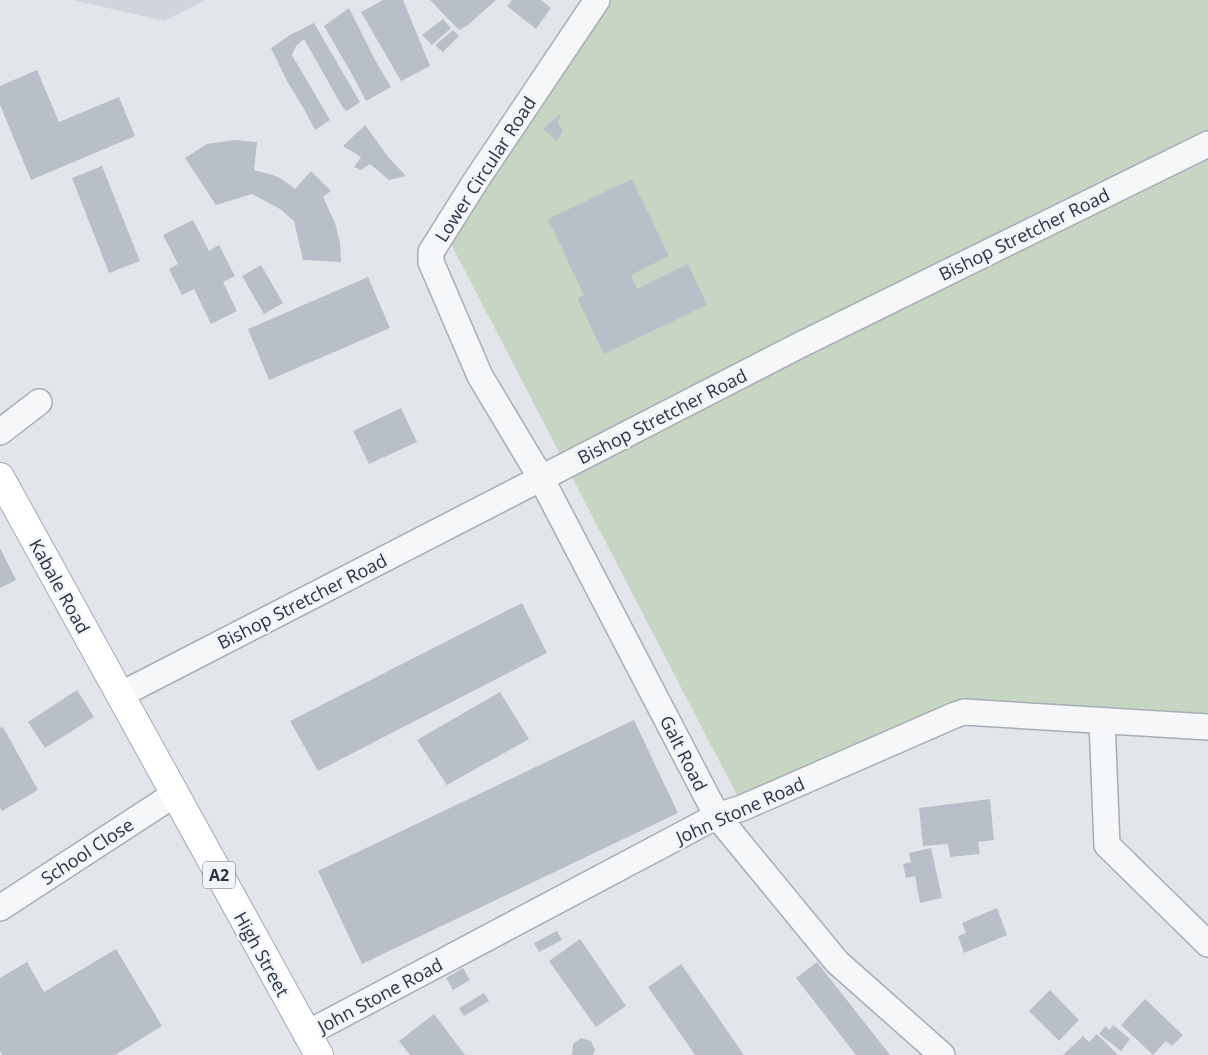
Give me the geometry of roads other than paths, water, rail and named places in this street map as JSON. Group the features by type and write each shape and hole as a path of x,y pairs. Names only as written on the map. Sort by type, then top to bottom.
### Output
{"main road":[{"name":"Kabale Road","path":"0,477 120,695"},
{"name":"High Street","path":"120,695 312,1044"}],"street":[{"name":"Lower Circular Road","path":"542,478 480,376 431,262 431,252 475,182 597,0"},
{"name":"Bishop Stretcher Road","path":"120,695 800,345 1208,144"},
{"path":"0,432 39,402"},
{"name":"Galt Road","path":"542,478 717,816 837,962 942,1055"},
{"name":"John Stone Road","path":"312,1044 717,816 742,808 955,715 964,712 1208,727"},
{"path":"1102,721 1108,846 1208,944"},
{"name":"School Close","path":"0,908 175,794"}]}
